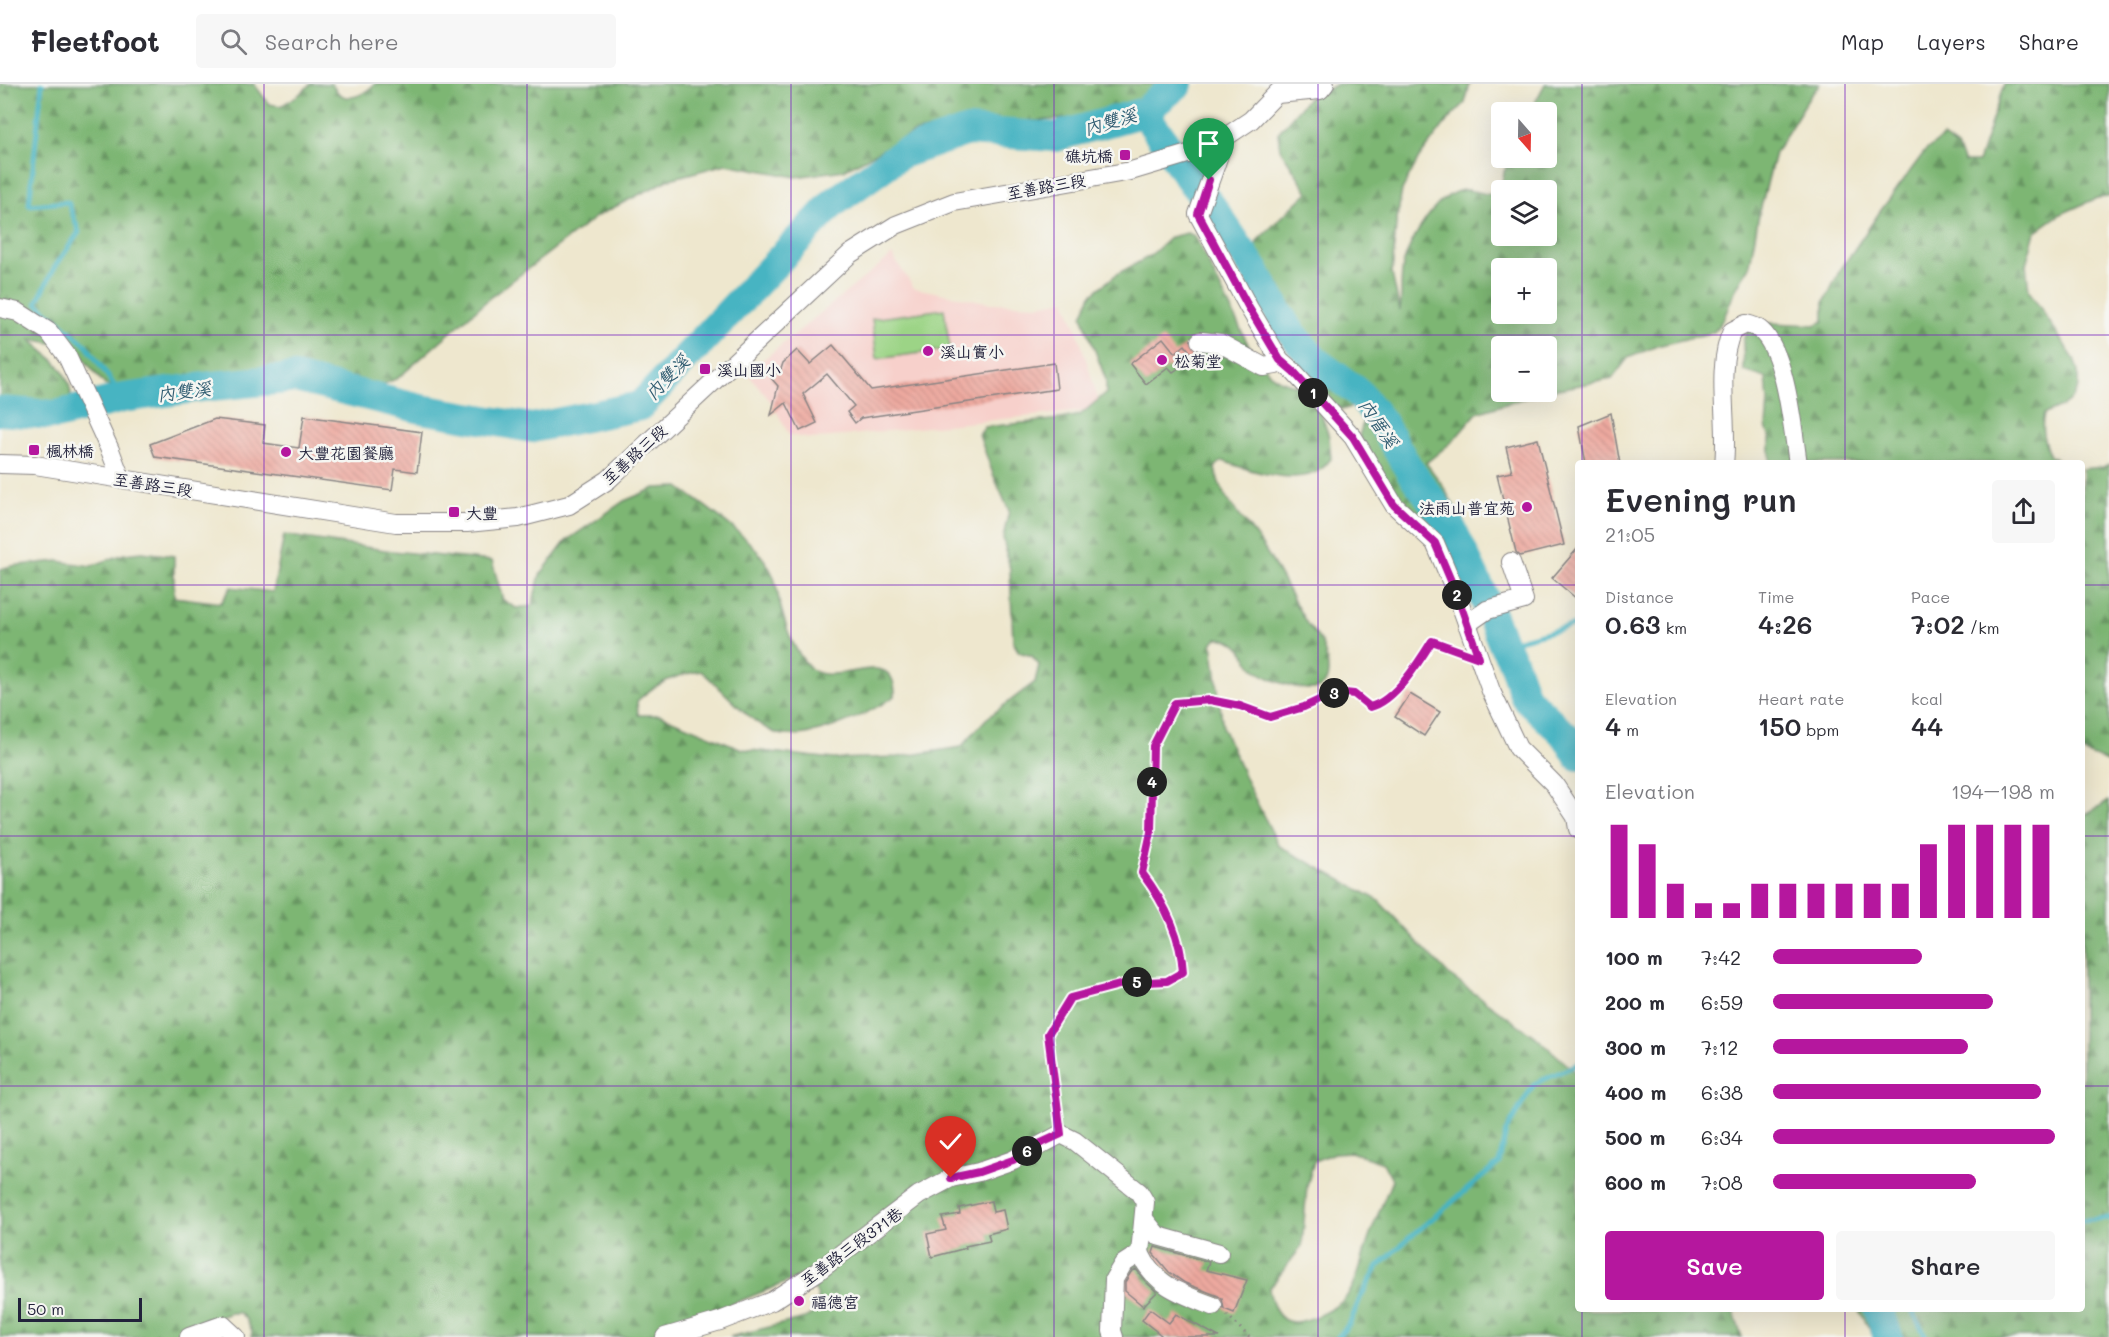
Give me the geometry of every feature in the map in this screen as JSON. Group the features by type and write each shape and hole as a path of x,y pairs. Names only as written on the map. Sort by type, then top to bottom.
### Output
{"street":[{"path":"1325,84 1320,90 1281,89 1251,120 1224,138 1198,214 1280,360 1294,372 1353,437 1394,505 1435,543 1457,595 1491,691 1518,748 1554,784 1575,816"},
{"name":"至善路三段","path":"0,464 35,465 396,523 467,523 518,518 569,505 608,480 850,254 896,225 954,202 1131,171 1162,163 1224,138"},
{"path":"0,308 18,312 49,332 67,357 121,478"},
{"path":"1725,460 1727,443 1724,371 1726,343 1732,331 1746,324 1760,329 1773,346 1788,401 1797,460"},
{"path":"1200,341 1220,343 1264,367 1276,365 1280,360"},
{"path":"1467,624 1487,610 1524,600 1511,562"},
{"path":"1061,1134 1075,1141 1139,1192 1145,1202 1140,1253 1146,1266 1166,1286 1213,1306"},
{"name":"至善路三段371巷","path":"665,1337 720,1321 772,1301 817,1272 919,1196 951,1178 979,1172 1013,1160 1061,1134"},
{"path":"1144,1219 1158,1236 1219,1253"},
{"path":"1114,1337 1112,1331 1114,1279 1123,1264 1140,1253"},
{"path":"189,1337 223,1325 236,1337"}],"path":[{"path":"1061,1134 1048,1034 1070,998 1127,983 1167,981 1183,972 1182,951 1159,896 1142,873 1151,832 1153,746 1175,703 1210,700 1240,706 1270,717 1304,707 1336,692 1354,694 1370,707 1382,704 1417,665 1432,641 1479,658"},
{"path":"1213,1306 1222,1311 1249,1337"}],"shaded area":[{"name":"溪山實小","path":"892,255 914,288 991,303 1038,305 1065,300 1077,330 1101,409 811,439 789,435 772,403 747,373"}],"green space":[{"path":"0,84 254,84 269,104 281,106 311,84 332,84 341,95 352,97 363,93 375,84 1160,84 1144,98 1087,117 1036,121 971,119 913,133 844,170 796,177 726,164 670,179 597,216 491,297 398,378 377,387 322,371 242,372 137,388 105,385 74,347 30,339 58,365 69,384 71,397 64,406 56,409 36,409 0,404"},
{"path":"1338,84 1470,84 1465,103 1447,121 1419,158 1402,190 1396,225 1392,274 1400,311 1402,270 1411,243 1435,207 1456,192 1466,190 1491,194 1491,246 1557,246 1557,180 1503,180 1506,168 1557,168 1557,102 1535,102 1545,84 1820,84 1810,96 1775,153 1758,219 1750,264 1734,293 1724,318 1714,332 1657,346 1628,358 1612,379 1557,389 1557,336 1491,336 1491,402 1512,402 1477,413 1453,441 1426,463 1457,511 1477,574 1468,576 1455,573 1400,501 1359,436 1363,423 1379,407 1379,398 1375,392 1354,406 1342,410 1330,401 1275,326 1251,276 1251,255 1258,240 1308,192 1280,149 1278,133 1308,98"},
{"path":"2004,84 2109,84 2109,197 2097,198 2059,215 2035,232 2026,264 2029,291 2074,359 2078,372 2078,387 2073,397 2061,407 2044,414 2043,436 2050,456 2057,460 1770,460 1770,440 1766,426 1768,402 1766,378 1744,371 1743,341 1746,332 1772,323 1815,325 1824,321 1824,303 1839,272 1925,151 1943,137 1957,147 1964,162 1978,162"},
{"path":"1187,233 1195,236 1248,344 1270,374 1281,381 1298,386 1322,416 1329,437 1331,459 1322,468 1300,477 1273,475 1223,461 1215,468 1226,497 1264,548 1306,622 1320,641 1327,664 1325,683 1313,689 1299,688 1273,680 1259,672 1240,648 1231,641 1217,638 1212,643 1223,728 1279,846 1378,900 1450,976 1537,1038 1575,1071 1575,1312 1734,1312 1742,1337 730,1337 805,1318 812,1314 818,1305 815,1289 808,1284 792,1280 665,1331 640,1337 251,1337 252,1331 246,1319 240,1313 230,1313 203,1323 176,1337 0,1337 0,569 58,561 91,566 124,554 142,552 174,556 174,597 221,603 231,587 273,592 284,535 392,551 492,561 503,600 516,608 532,606 540,575 566,541 624,501 655,488 679,487 744,537 765,561 774,579 789,635 808,666 818,673 831,674 874,669 885,671 892,680 895,696 852,719 817,732 784,735 761,725 701,671 674,678 651,689 637,701 638,715 660,715 742,749 834,759 898,757 961,747 986,719 1035,682 1039,665 1032,656 1019,652 1013,642 1010,569 1003,538 1009,511 979,435 985,427 1080,415 1106,393 1106,380 1082,316 1091,295 1117,274 1150,256 1171,237","holes":["1351,1152 1383,1163 1392,1180 1357,1277 1343,1301 1323,1313 1301,1321 1289,1321 1280,1316 1276,1312 1269,1289 1302,1246 1307,1186 1314,1161 1334,1153"]},
{"path":"944,309 950,349 877,359 872,319"},
{"path":"2109,464 2109,763 2085,753 2085,469"},
{"path":"2109,801 2109,1337 1874,1337 1860,1312 2085,1312 2085,814"}],"building":[{"name":"松菊堂","path":"1163,338 1175,353 1185,345 1194,357 1173,372 1168,367 1146,384 1130,364"},
{"path":"833,345 871,390 1054,363 1057,389 861,418 855,423 847,412 854,406 827,374 803,394 817,423 800,431 786,403 771,415 778,386 771,378 781,369 783,363 797,350 810,364"},
{"path":"1611,413 1619,460 1585,460 1579,426"},
{"name":"大豐花園餐廳","path":"304,416 422,432 417,472 395,469 392,490 155,457 150,444 215,419 265,425 263,443 299,448"},
{"path":"1538,439 1564,545 1520,556 1516,552 1497,475 1512,472 1506,447"},
{"path":"1575,551 1575,597 1552,578"},
{"path":"1410,694 1440,712 1424,736 1395,717"},
{"path":"991,1201 993,1212 1003,1210 1007,1229 988,1234 990,1241 965,1246 966,1248 932,1257 927,1234 946,1230 942,1217 960,1214 959,1208"},
{"path":"1155,1247 1209,1262 1206,1270 1247,1280 1234,1313 1224,1309 1222,1299 1218,1296 1185,1283 1169,1272 1153,1253"},
{"path":"1136,1269 1157,1292 1143,1306 1125,1291 1125,1282 1131,1272"},
{"path":"1150,1309 1169,1323 1176,1314 1219,1337 1159,1337 1161,1335 1142,1320"}],"waterway":[{"path":"42,84 29,205 68,202 79,232 53,270 37,303 86,345 123,398"},
{"name":"內雙溪","path":"0,411 56,415 123,398 295,378 421,409 532,428 640,406 833,203 901,154 968,131 1055,137 1144,112 1178,84"},
{"name":"內厝溪","path":"1144,112 1255,271 1286,326 1315,361 1358,392 1381,421 1410,471 1450,525 1512,660 1525,697 1567,737 1575,751"},
{"path":"1503,644 1575,625"},
{"path":"1338,1337 1350,1323 1361,1296 1378,1267 1410,1237 1499,1163 1506,1131 1534,1084 1575,1065"},
{"path":"2085,1220 2109,1218"},
{"name":"內厝溪","path":"1880,1312 1888,1337"},
{"path":"1913,1312 1926,1337"}],"place":[{"name":"礁坑橋","path":"1125,155"},
{"name":"溪山實小","path":"928,351"},
{"name":"松菊堂","path":"1162,360"},
{"name":"溪山國小","path":"705,369"},
{"name":"楓林橋","path":"34,450"},
{"name":"大豐花園餐廳","path":"286,452"},
{"name":"法雨山普宜苑","path":"1527,507"},
{"name":"大豐","path":"454,512"},
{"name":"福德宮","path":"799,1301"}],"route":[{"path":"951,1178 979,1172 1013,1160 1061,1134 1048,1034 1070,998 1127,983 1167,981 1183,972 1182,951 1159,896 1142,873 1151,832 1153,746 1175,703 1210,700 1240,706 1270,717 1304,707 1336,692 1354,694 1370,707 1382,704 1417,665 1432,641 1479,658 1457,595 1435,543 1394,505 1353,437 1294,372 1280,360 1249,308 1198,214 1209,180"}]}
